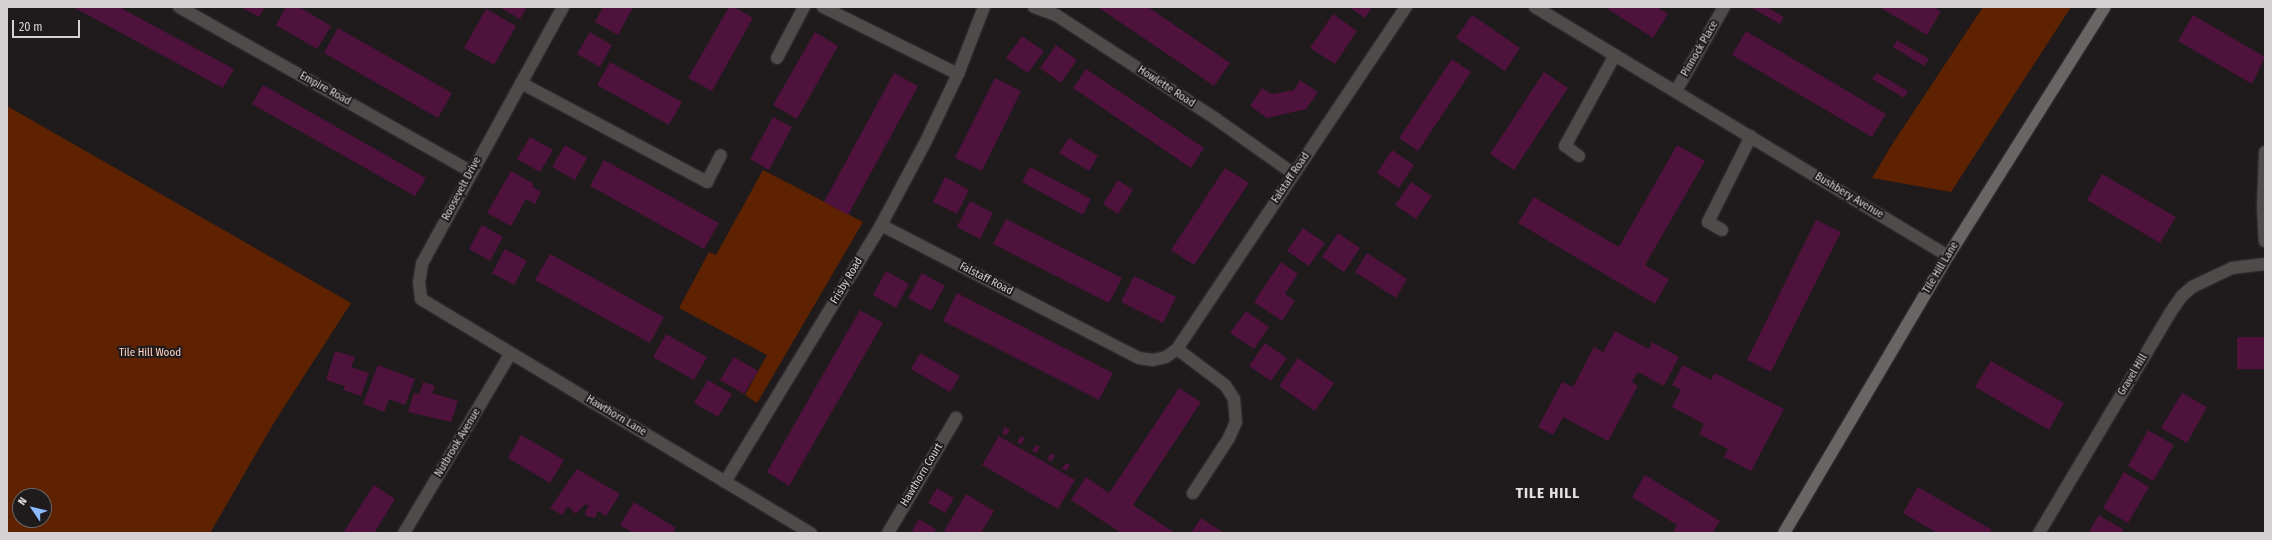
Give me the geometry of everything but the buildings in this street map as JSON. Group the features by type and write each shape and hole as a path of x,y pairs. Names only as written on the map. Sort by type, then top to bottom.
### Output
{"main road":[{"name":"Tile Hill Lane","path":"1784,533 1948,256 2105,7"}],"street":[{"name":"Empire Road","path":"178,7 472,172"},
{"name":"Roosevelt Drive","path":"422,299 419,282 422,264 563,7"},
{"path":"777,58 804,7"},
{"path":"823,7 958,74"},
{"name":"Frisby Road","path":"725,482 881,225 925,143 958,74 984,7"},
{"name":"Howlette Road","path":"1034,7 1056,15 1216,119 1294,174"},
{"name":"Falstaff Road","path":"881,225 1139,358 1153,360 1178,350 1406,7"},
{"name":"Bushbery Avenue","path":"1535,7 1948,256"},
{"name":"Pinnock Place","path":"1676,91 1724,7"},
{"path":"1580,156 1565,146 1615,55"},
{"path":"521,83 707,182 721,155"},
{"path":"1722,230 1708,222 1751,136"},
{"path":"2265,152 2263,207 2265,241"},
{"name":"Gravel Hill","path":"2039,533 2162,326 2182,296 2192,287 2227,270 2265,264"},
{"name":"Hawthorn Lane","path":"422,299 804,531"},
{"path":"1178,350 1225,385 1234,399 1236,422 1229,438 1194,493"},
{"name":"Nutbrook Avenue","path":"404,533 511,353"},
{"name":"Hawthorn Court","path":"888,533 956,418"}],"green space":[{"path":"1983,7 2071,7 1951,192 1872,178 1891,146"},
{"name":"Tile Hill Wood","path":"7,106 351,303 275,421 210,533 7,533"},
{"path":"763,170 863,222 757,403 745,395 767,355 679,308 709,252 716,255"}],"district":[{"name":"TILE HILL","path":"1548,494"}]}
